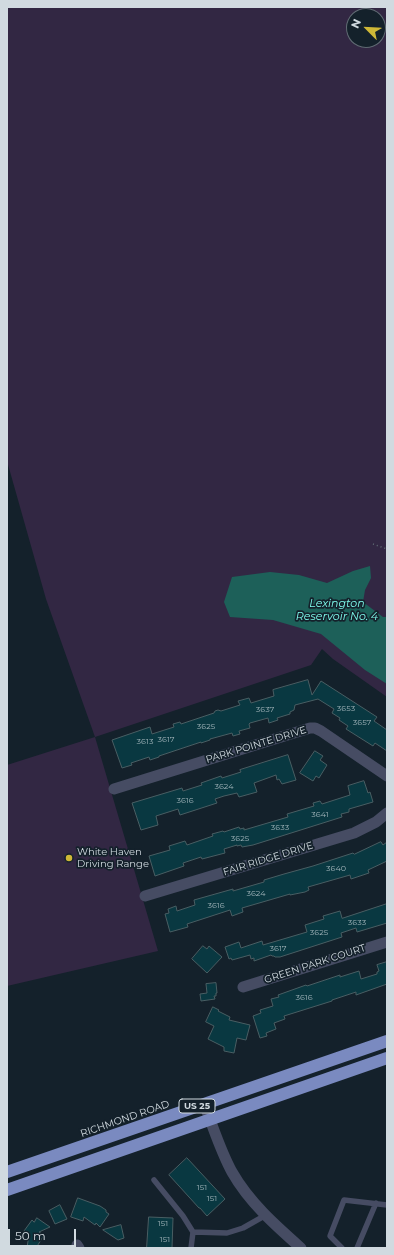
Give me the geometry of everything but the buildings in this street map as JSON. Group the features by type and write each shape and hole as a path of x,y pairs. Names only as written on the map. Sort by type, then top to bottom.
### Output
{"highway":[{"name":"RICHMOND ROAD","path":"7,1172 387,1041"},
{"name":"US 25","path":"7,1190 387,1058"}],"street":[{"name":"PARK POINTE DRIVE","path":"114,789 310,728 315,728 321,731 387,776"},
{"name":"FAIR RIDGE DRIVE","path":"146,896 354,833 376,822 387,813"},
{"name":"GREEN PARK COURT","path":"243,987 387,942"},
{"path":"204,1104 222,1151 231,1170 244,1190 266,1215 301,1248"}],"lane":[{"path":"154,1180 183,1216 193,1232 191,1248"},
{"path":"342,1248 330,1236 344,1200 387,1205"},
{"path":"357,1248 376,1203"},
{"path":"193,1232 227,1233 243,1228 266,1215"}],"path":[{"path":"373,544 387,549"}],"shaded area":[{"path":"7,7 387,7 387,697 333,659 322,649 311,665 95,737 46,599 7,461"},
{"name":"White Haven Driving Range","path":"95,737 158,951 7,986 7,765"}],"water":[{"name":"Lexington Reservoir No. 4","path":"370,566 371,578 365,590 363,602 383,617 387,617 387,684 365,670 321,634 273,620 230,617 224,602 232,577 270,572 299,575 327,583 353,571"}],"place":[{"name":"White Haven Driving Range","path":"69,858"}]}
